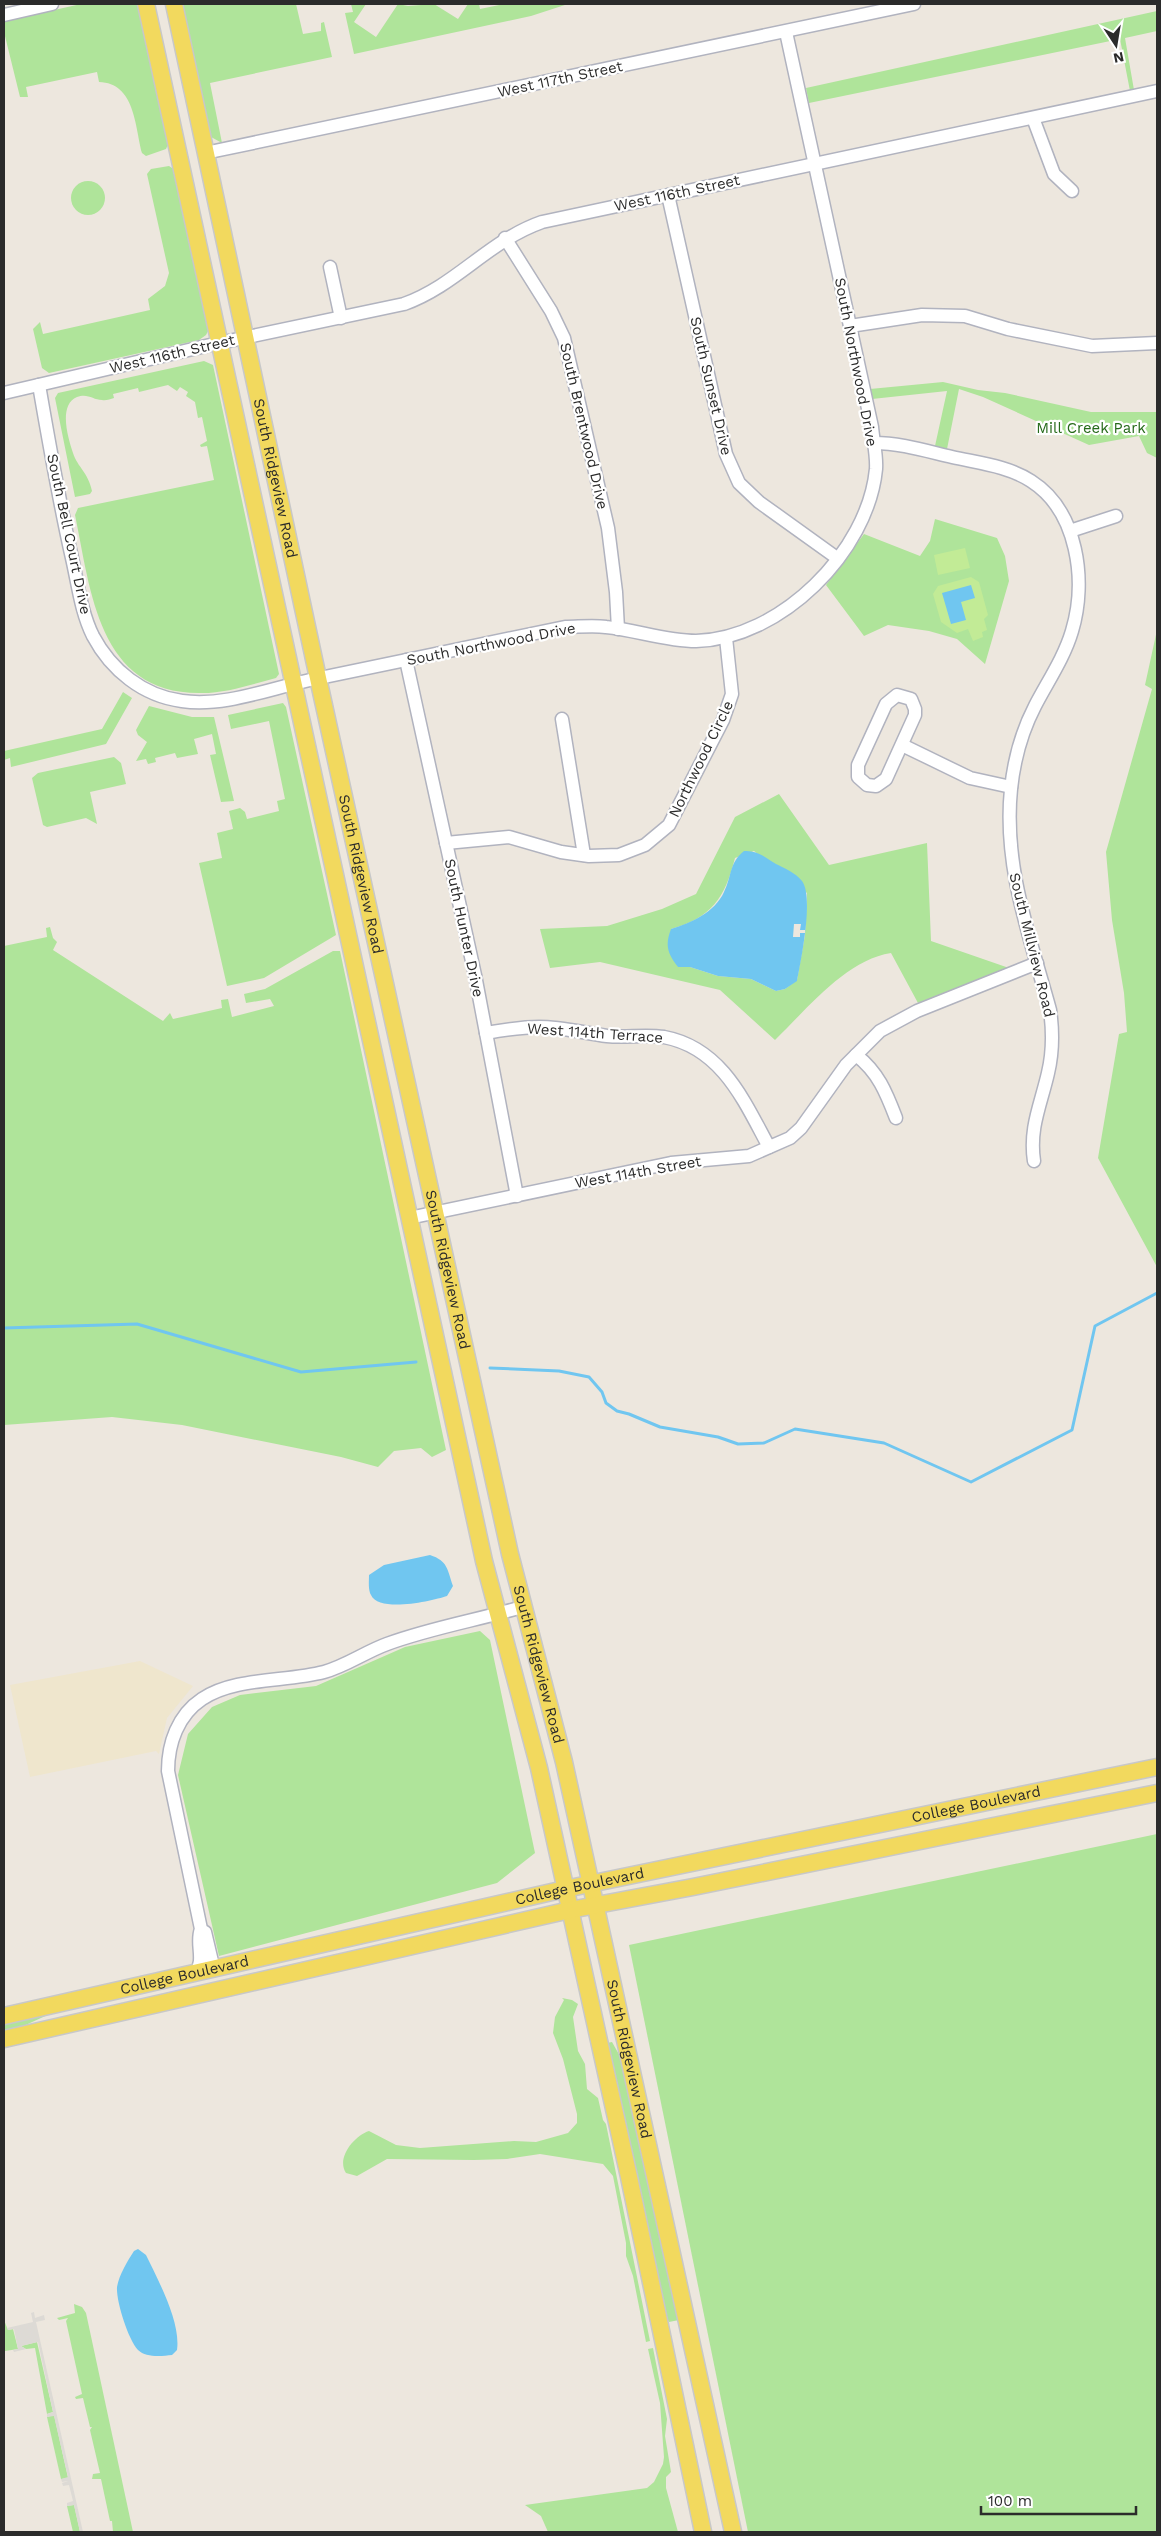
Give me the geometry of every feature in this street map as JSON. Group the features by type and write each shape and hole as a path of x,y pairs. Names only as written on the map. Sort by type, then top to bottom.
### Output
{"main road":[{"name":"South Ridgeview Road","path":"146,4 292,684 497,1614 539,1768 638,2215 703,2532"},
{"name":"South Ridgeview Road","path":"174,4 318,678 522,1607 564,1762 734,2532"},
{"name":"College Boulevard","path":"4,2016 590,1883 1157,1768"},
{"name":"College Boulevard","path":"4,2039 570,1910 1157,1793"}],"street":[{"path":"4,15 52,4"},
{"name":"West 117th Street","path":"205,153 914,4"},
{"name":"South Northwood Drive","path":"292,684 565,627 604,626 672,639 695,641 726,638 751,630 788,609 816,585 837,558 860,524 870,496 876,468 874,443 786,32"},
{"name":"West 116th Street","path":"4,393 244,337 404,304 432,294 506,238 542,222 1157,91"},
{"path":"1033,118 1054,174 1072,191"},
{"name":"South Sunset Drive","path":"668,195 726,454 739,483 759,502 837,558"},
{"name":"South Brentwood Drive","path":"506,238 551,311 564,338 608,528 616,592 618,629"},
{"path":"330,267 341,318"},
{"path":"850,326 922,315 965,316 1008,328 1092,346 1157,343"},
{"name":"South Bell Court Drive","path":"39,385 60,506 83,607 93,635 108,658 126,676 146,691 182,701 219,702 292,684"},
{"name":"South Millview Road","path":"874,443 893,443 1011,471 1031,481 1048,494 1061,512 1070,531 1079,576 1078,603 1064,654 1034,707 1024,732 1011,786 1009,812 1012,868 1050,1010 1052,1038 1049,1072 1032,1130 1034,1161"},
{"path":"1070,531 1116,516"},
{"name":"Northwood Circle","path":"446,843 509,837 561,852 584,855 619,855 645,845 669,825 723,720 732,694 726,638"},
{"name":"South Hunter Drive","path":"406,660 486,1033 517,1196"},
{"path":"897,695 911,700 916,709 902,746 883,782 871,786 860,780 857,773 858,765 886,704 897,695"},
{"path":"562,719 584,855"},
{"path":"902,746 970,778 1011,786"},
{"name":"West 114th Street","path":"409,1218 671,1163 749,1156 770,1148 790,1138 801,1128 838,1075 880,1031 917,1011 1037,963"},
{"name":"West 114th Terrace","path":"486,1033 538,1026 608,1036 653,1036 678,1040 712,1059 737,1087 770,1148"},
{"path":"856,1054 869,1065 884,1085 896,1118"},
{"path":"205,1971 205,1933 201,1929 170,1788 168,1757 175,1731 192,1707 202,1699 232,1686 326,1671 405,1638 522,1607"},
{"path":"201,1929 198,1935 201,1962 212,1992"}],"shaded area":[{"path":"140,1661 193,1686 167,1718 159,1754 156,1751 30,1777 10,1685"},
{"path":"34,2312 35,2318 44,2315 45,2320 36,2322 83,2532 80,2532 74,2505 67,2506 67,2503 73,2501 69,2485 63,2486 62,2483 68,2481 62,2482 61,2479 68,2477 54,2416 47,2417 47,2414 53,2412 38,2342 21,2346 26,2349 14,2352 13,2350 18,2349 14,2329 8,2330 7,2328 33,2322 31,2313"}],"green space":[{"path":"81,4 141,4 170,140 166,149 146,156 142,153 135,119 127,98 111,84 99,82 97,72 26,87 28,97 20,97 4,32 5,21"},
{"path":"181,4 296,4 303,34 321,31 321,23 324,22 332,57 210,83 222,143 211,137"},
{"path":"351,4 366,4 354,22 376,37 398,4 408,6 434,4 458,19 468,4 479,4 480,9 504,4 568,4 531,16 354,54 345,13 353,12"},
{"path":"1157,11 1157,31 1125,38 1134,90 1130,91 1120,39 809,103 806,88"},
{"path":"169,166 178,172 210,327 206,335 199,340 49,373 42,368 33,329 40,322 43,334 150,310 148,299 165,286 169,273 147,174 151,169"},
{"path":"88,181 95,182 100,186 104,191 104,205 100,210 95,214 88,215 81,214 76,210 72,205 71,198 72,191 76,186 81,182"},
{"path":"204,361 213,365 279,674 276,678 239,688 221,692 202,693 167,689 141,677 120,658 106,633 95,605 75,515 78,508 214,480 207,446 201,447 200,445 207,441 202,417 198,418 195,402 186,396 188,392 180,387 177,391 168,385 139,392 138,388 113,394 114,398 106,400 84,396 77,397 71,401 66,414 69,439 75,458 88,479 92,491 90,494 75,497 55,398 58,393"},
{"name":"Mill Creek Park","path":"943,382 978,390 1005,393 1091,412 1157,412 1157,458 1147,453 1139,436 1089,445 983,397 959,389 947,449 935,446 947,391 872,399 870,389"},
{"path":"935,519 997,538 1005,556 1009,581 985,664 957,639 929,631 888,625 864,636 826,585 864,534 920,556 930,541"},
{"path":"965,548 970,568 938,575 934,555"},
{"path":"971,577 979,582 988,615 984,619 987,630 982,632 983,637 973,641 968,629 957,633 941,622 933,594 938,586"},
{"path":"1157,630 1157,1267 1098,1158 1119,1034 1127,1032 1124,993 1112,920 1106,852 1152,689 1145,685"},
{"path":"123,692 132,698 106,744 11,767 10,758 4,760 4,751 102,729"},
{"path":"283,703 286,707 336,935 264,978 227,986 199,863 222,858 217,833 233,829 229,811 240,808 245,812 247,819 279,811 277,801 285,799 269,721 231,729 228,715"},
{"path":"149,706 192,717 214,717 234,801 221,802 210,755 216,754 212,734 194,739 198,754 177,758 175,753 155,758 156,762 148,764 146,759 136,761 147,742 138,735 136,730"},
{"path":"114,757 121,763 126,784 90,792 97,824 86,818 47,827 43,825 32,778 38,773"},
{"path":"779,794 829,865 927,843 931,941 1009,968 918,1003 891,953 874,957 843,975 775,1040 720,990 600,962 550,968 540,929 607,926 662,909 696,894 735,817","holes":["754,851 807,893 805,935 797,980 785,989 776,991 751,979 718,976 690,967 678,967 671,929 696,919 714,904 721,895 735,858"]},
{"path":"50,927 53,938 57,942 53,950 163,1021 170,1013 173,1019 222,1008 221,1000 228,999 232,1017 274,1006 270,999 246,1003 244,994 265,989 333,951 340,951 446,1450 432,1457 421,1448 394,1451 378,1467 341,1457 182,1425 112,1417 4,1425 4,946 47,937 46,928"},
{"path":"480,1631 490,1640 535,1853 497,1883 219,1956 178,1775 188,1734 212,1707 240,1695 316,1686 405,1647"},
{"path":"1157,1834 1157,2532 748,2532 629,1945"},
{"path":"562,1998 572,2000 578,2004 573,2017 578,2051 585,2064 587,2089 598,2098 603,2120 606,2124 650,2341 646,2342 633,2276 626,2256 626,2243 613,2176 603,2164 540,2154 507,2159 387,2159 357,2176 346,2173 344,2167 343,2161 348,2148 369,2131 396,2145 420,2148 514,2141 536,2142 568,2133 577,2123 577,2114 563,2059 553,2033 555,2017 564,2000"},
{"path":"52,2013 19,2028 4,2032 4,2021"},
{"path":"612,2042 625,2065 679,2320 669,2322 666,2318 607,2043"},
{"path":"74,2304 82,2307 86,2313 133,2532 113,2532 101,2479 92,2479 93,2474 100,2473 90,2430 92,2427 90,2427 83,2398 76,2399 75,2397 82,2394 66,2321 68,2318 59,2320 57,2318 75,2313"},
{"path":"4,2320 8,2330 13,2329 18,2349 5,2351"},
{"path":"37,2342 53,2412 47,2414 35,2348 26,2349 21,2346"},
{"path":"653,2348 667,2419 665,2436 671,2472 666,2477 666,2488 678,2532 548,2532 541,2516 525,2505 647,2488 654,2482 663,2464 664,2457 660,2403 648,2349"},
{"path":"54,2415 68,2478 61,2479 47,2417"},
{"path":"74,2505 80,2532 73,2532 67,2506"}],"water":[{"path":"971,585 975,598 961,602 966,620 951,624 942,593"},
{"path":"744,851 761,854 793,873 802,881 805,889 807,900 806,929 797,981 785,989 776,991 751,979 718,976 690,967 678,967 669,953 668,940 671,929 702,916 715,905 727,886 733,865"},
{"path":"430,1555 444,1563 448,1570 453,1586 447,1596 418,1603 395,1605 376,1600 371,1595 369,1575 384,1565"},
{"path":"138,2249 146,2255 172,2314 176,2327 177,2350 172,2355 154,2356 141,2353 134,2345 123,2320 118,2301 117,2287 127,2263 134,2251"}],"pier":[{"path":"794,924 801,924 800,930 805,930 805,933 800,933 800,937 793,937"}],"waterway":[{"path":"490,1368 559,1371 589,1377 602,1392 606,1403 617,1411 660,1427 718,1437 738,1444 764,1443 795,1429 884,1443 971,1482 1072,1430 1095,1326 1157,1293"},
{"path":"4,1328 137,1324 301,1372 416,1362"}]}
